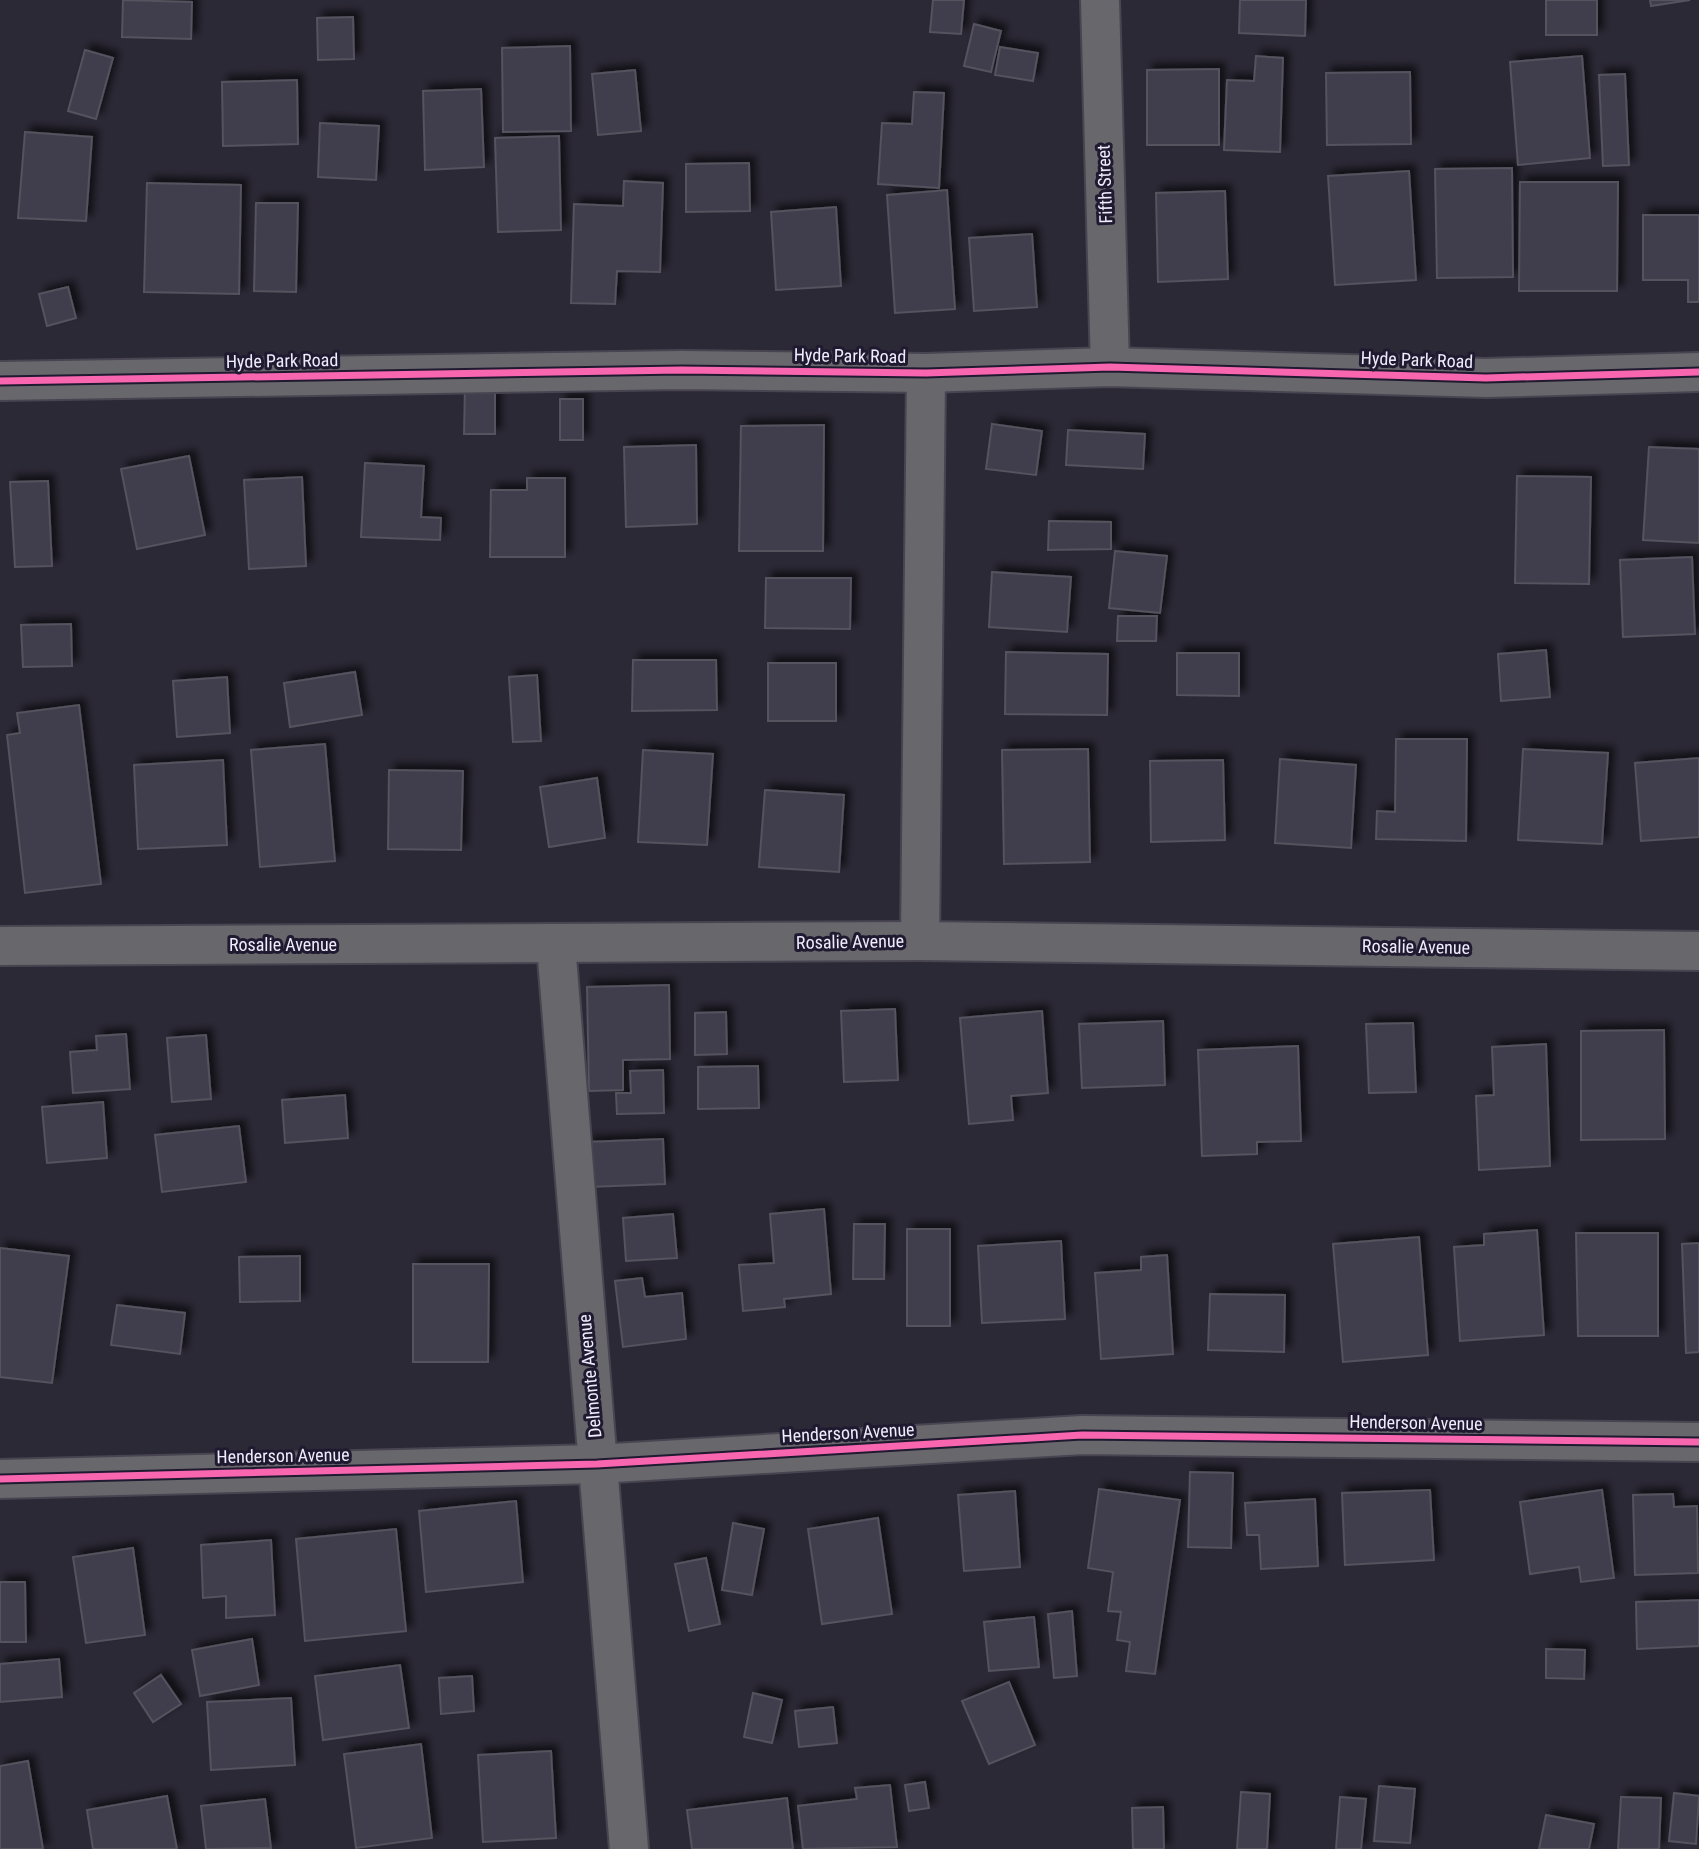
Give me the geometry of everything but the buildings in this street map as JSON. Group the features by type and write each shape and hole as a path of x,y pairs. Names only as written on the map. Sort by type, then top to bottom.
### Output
{"street":[{"name":"Fifth Street","path":"1101,0 1110,367"},
{"name":"Hyde Park Road","path":"0,381 681,370 926,373 1110,367 1486,378 1699,372"},
{"path":"920,941 926,373"},
{"name":"Rosalie Avenue","path":"0,946 920,941 1699,951"},
{"name":"Delmonte Avenue","path":"556,945 629,1849"},
{"name":"Henderson Avenue","path":"0,1479 597,1464 1082,1435 1699,1442"}],"cycle path":[{"path":"0,381 681,370 926,373 1110,367 1486,378 1699,372"},
{"path":"0,1479 597,1464 1082,1435 1699,1442"}]}
